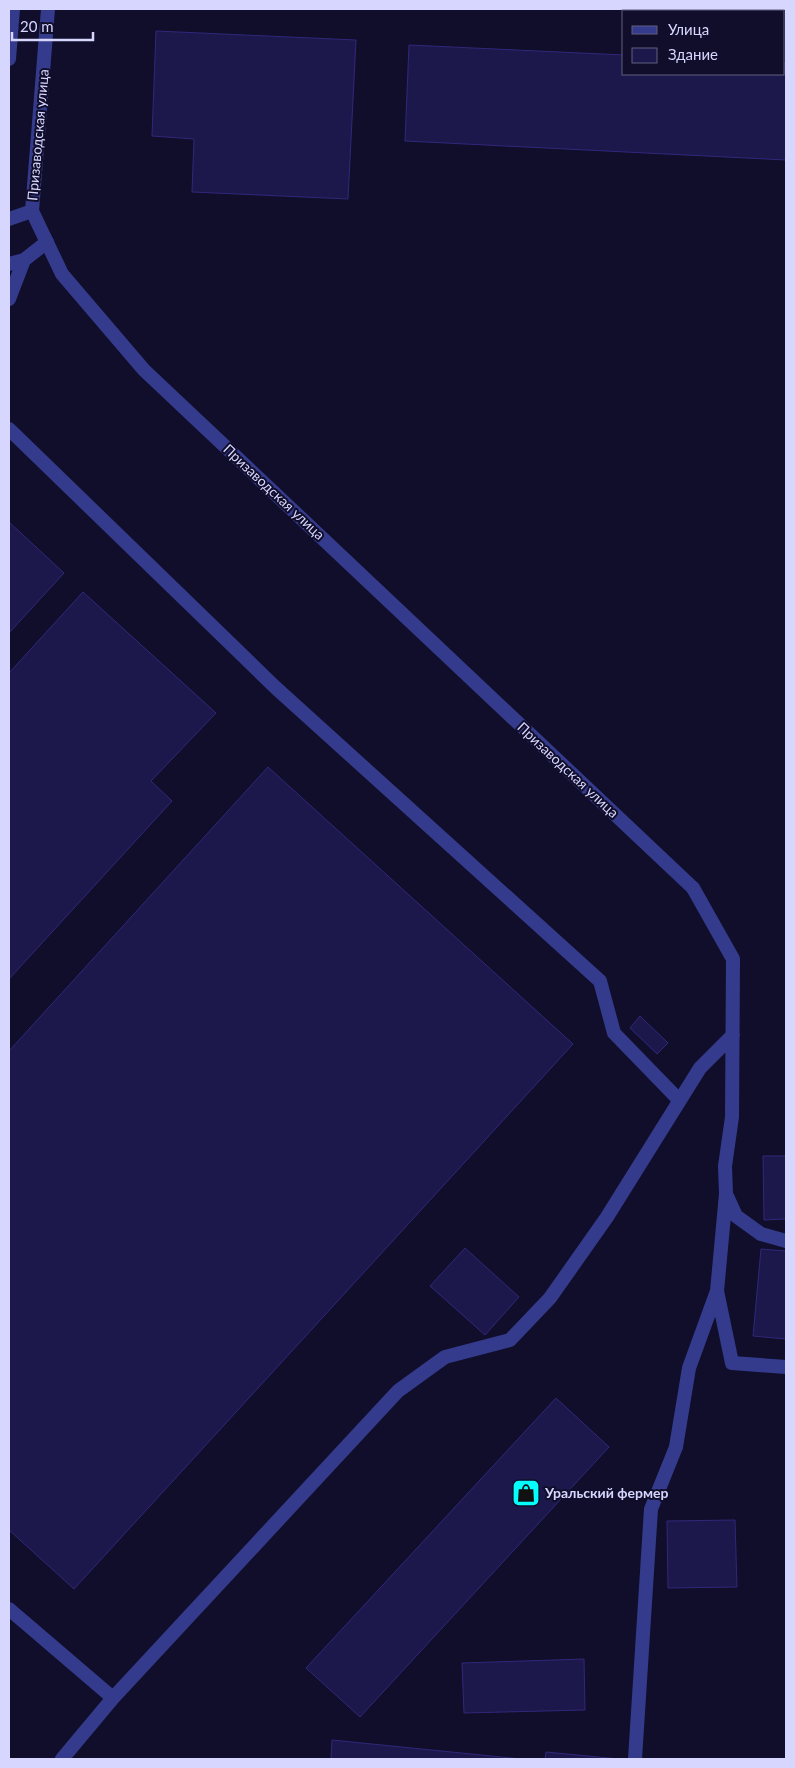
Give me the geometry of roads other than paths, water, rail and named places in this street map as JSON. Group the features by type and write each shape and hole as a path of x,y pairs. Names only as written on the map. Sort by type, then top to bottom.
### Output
{"street":[{"path":"9,59 12,9"},
{"name":"Призаводская улица","path":"48,9 32,212 62,274 144,370 694,888 733,959 732,1117 725,1166 726,1194 717,1290"},
{"path":"9,219 32,212"},
{"path":"9,264 24,260 47,242"},
{"path":"9,299 24,260"},
{"path":"9,429 276,688 600,981 614,1033 679,1100"},
{"path":"62,1759 113,1698 398,1391 445,1357 510,1340 550,1298 607,1217 700,1068 732,1036"},
{"path":"726,1194 736,1216 761,1234 786,1241"},
{"path":"717,1290 732,1363 786,1367"},
{"path":"635,1759 651,1509 676,1446 689,1368 717,1290"},
{"path":"9,1609 113,1698"}],"place":[{"name":"Уральский фермер","path":"526,1493"}]}
